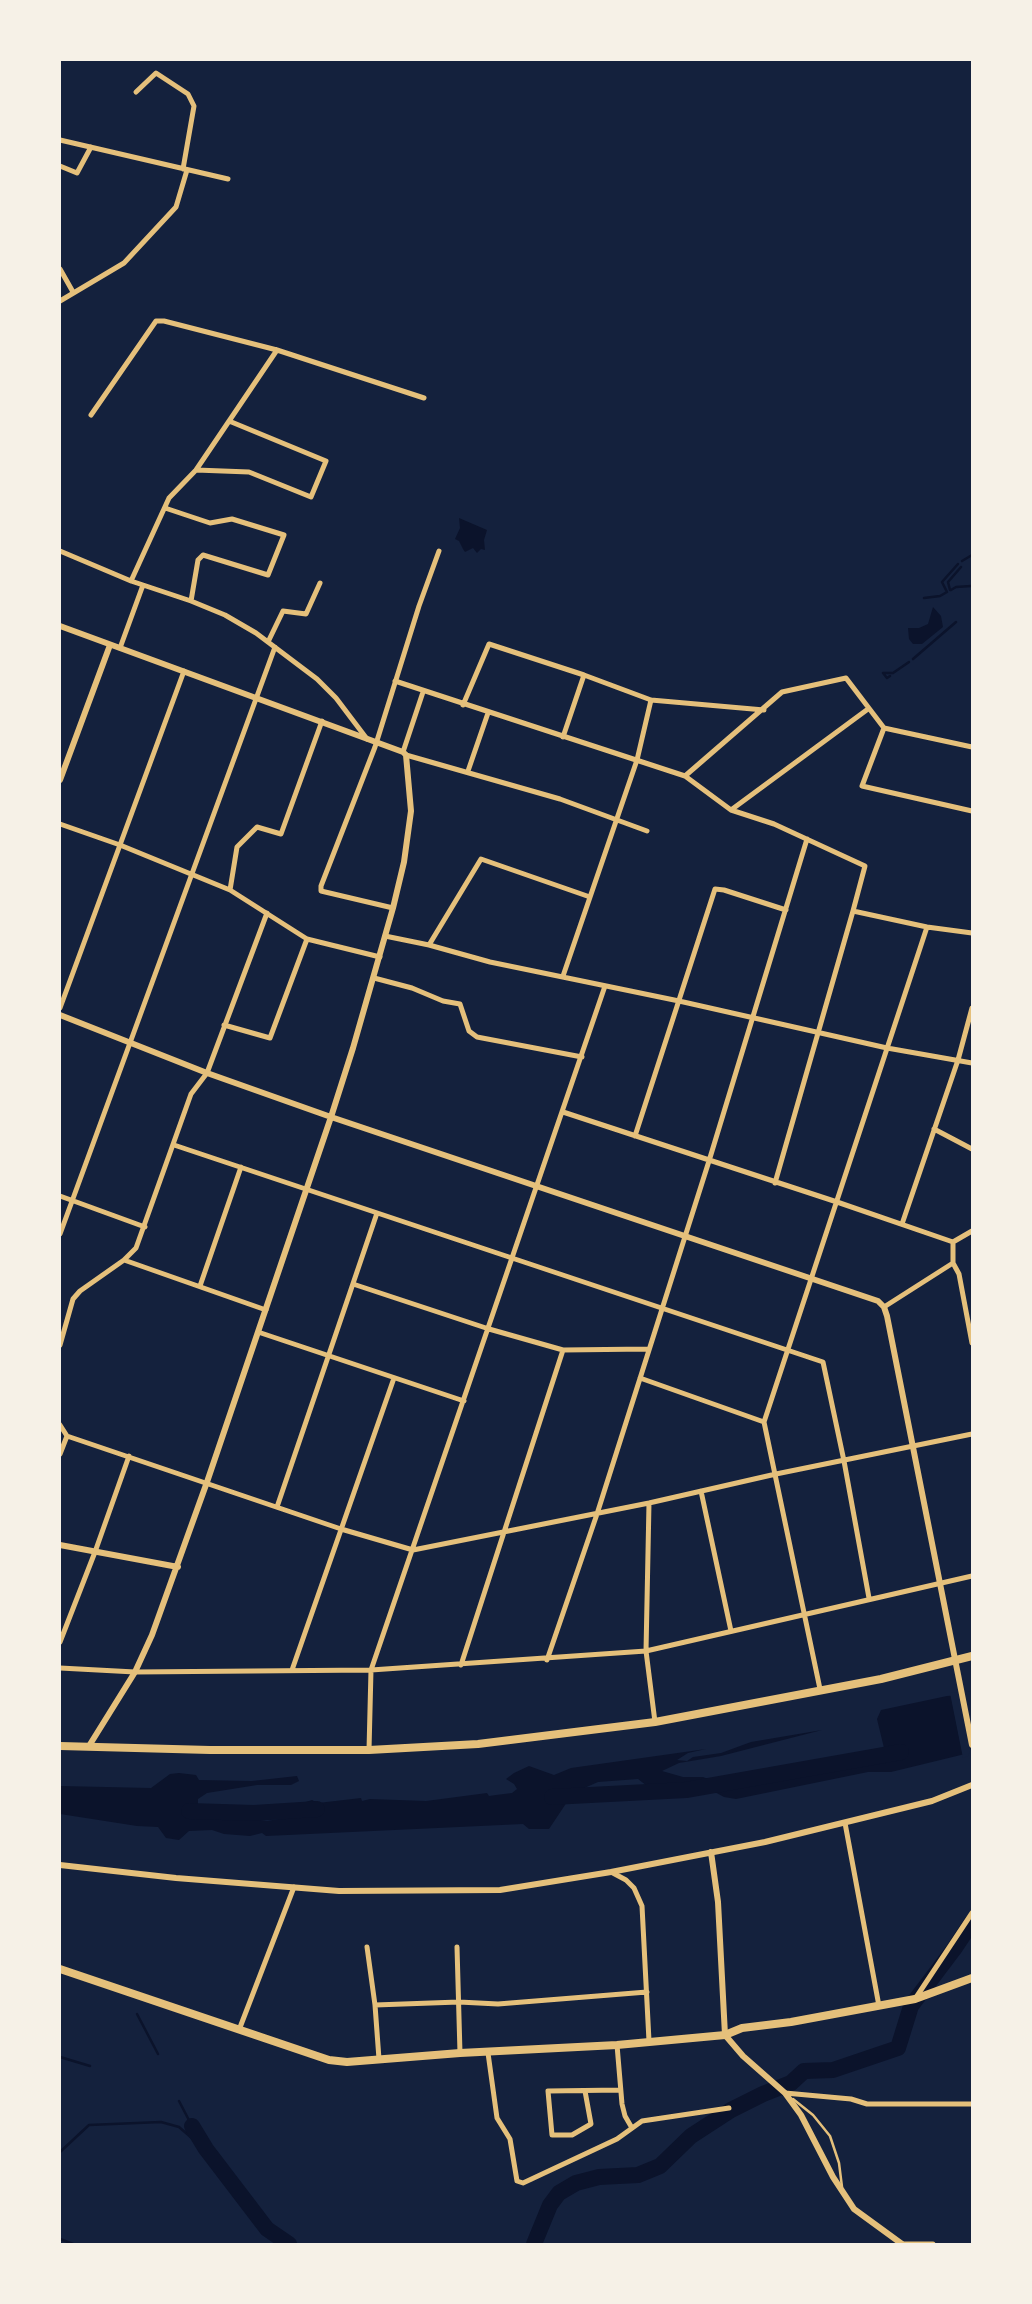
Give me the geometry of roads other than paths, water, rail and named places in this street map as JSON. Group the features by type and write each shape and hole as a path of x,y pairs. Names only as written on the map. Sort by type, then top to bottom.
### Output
{"main road":[{"path":"60,1746 369,1750 478,1744 654,1722 881,1679 972,1656"},
{"path":"60,1969 329,2060 347,2062 617,2045 725,2035 742,2028 915,1999 972,1978"}],"street":[{"path":"60,301 124,264 176,207 185,170 194,106 188,94 156,73 136,92"},
{"path":"60,140 228,179"},
{"path":"60,166 77,173 92,147"},
{"path":"60,269 73,292"},
{"path":"91,415 156,321 277,350 424,398"},
{"path":"131,581 169,498 196,470 277,350"},
{"path":"196,470 249,472 311,497 326,461 229,421"},
{"path":"165,508 210,523 232,519 284,535 268,575 203,555 198,560 191,601"},
{"path":"60,551 131,581 225,615 317,678 336,698 366,739"},
{"path":"393,908 321,891 376,742 439,551"},
{"path":"268,642 283,611 306,614 320,583"},
{"path":"120,648 143,585"},
{"path":"60,626 405,753 560,799 647,831"},
{"path":"463,705 489,644 651,700 764,710"},
{"path":"60,780 110,645"},
{"path":"60,1234 275,647"},
{"path":"60,1008 184,671"},
{"path":"563,737 584,675"},
{"path":"685,776 782,692 846,678 884,728 972,747"},
{"path":"395,681 685,776 731,810 774,824 865,866 775,1183"},
{"path":"89,1746 135,1672 152,1635 178,1567 331,1117 374,978 404,862 410,824 405,753 423,692"},
{"path":"564,976 637,760 651,700"},
{"path":"731,810 868,709"},
{"path":"468,771 488,713"},
{"path":"230,890 237,847 257,827 281,834 322,721"},
{"path":"884,728 862,786 972,811"},
{"path":"60,824 120,845 230,890 307,939 380,957"},
{"path":"547,1660 597,1514 709,1161 807,839"},
{"path":"429,945 481,859 590,897"},
{"path":"635,1136 715,889 786,911"},
{"path":"853,911 972,933"},
{"path":"60,1345 73,1299 136,1248 191,1094 207,1073 267,913"},
{"path":"820,1689 764,1422 927,926"},
{"path":"385,936 489,962 606,985 887,1048 972,1063"},
{"path":"224,1025 270,1038 307,939"},
{"path":"374,978 460,1004 469,1031 477,1037 582,1057"},
{"path":"369,1750 371,1670 606,985"},
{"path":"902,1224 958,1060 972,1009"},
{"path":"60,1015 207,1073 331,1117 878,1301 884,1307 942,1583 972,1745"},
{"path":"563,1112 953,1242 972,1231"},
{"path":"934,1129 972,1149"},
{"path":"174,1145 823,1362 869,1598"},
{"path":"200,1286 241,1167"},
{"path":"60,1196 145,1227"},
{"path":"277,1507 377,1213"},
{"path":"953,1242 953,1264 959,1274 972,1343"},
{"path":"124,1260 266,1310"},
{"path":"884,1307 953,1264"},
{"path":"353,1284 489,1329 563,1350 648,1349"},
{"path":"258,1332 464,1401"},
{"path":"461,1665 563,1350"},
{"path":"292,1670 394,1378"},
{"path":"640,1378 764,1422"},
{"path":"60,1425 66,1436 413,1550 597,1514 972,1434"},
{"path":"60,1454 66,1436"},
{"path":"60,1642 129,1456"},
{"path":"701,1491 731,1631"},
{"path":"649,1503 646,1651 654,1722"},
{"path":"60,1545 178,1567"},
{"path":"60,1668 135,1672 371,1670 547,1660 646,1651 972,1576"},
{"path":"60,1865 176,1878 339,1891 500,1890 765,1842 932,1801 972,1785"},
{"path":"845,1823 879,2006"},
{"path":"711,1852 718,1902 725,2035 743,2056 785,2093 801,2115 843,2194 854,2209 902,2244 933,2245"},
{"path":"611,1872 634,1888 642,1906 649,2041"},
{"path":"239,2030 294,1887"},
{"path":"915,1999 972,1913"},
{"path":"367,1947 379,2059"},
{"path":"457,1947 460,2053"},
{"path":"375,2005 459,2002 498,2004 647,1992"},
{"path":"617,2045 620,2090 625,2116 632,2128"},
{"path":"488,2053 497,2118 510,2139 517,2181 523,2183 617,2139 642,2121 729,2108"},
{"path":"585,2091 591,2124 572,2135 552,2135 548,2091 620,2090"},
{"path":"785,2093 851,2099 867,2104 972,2104"}],"lane":[{"path":"785,2093 813,2115 830,2136 839,2162 843,2194"}],"water":[{"path":"459,518 487,530 485,550 481,549 477,553 473,548 465,552 455,539 460,528"},
{"path":"933,607 941,616 943,627 922,644 913,644 909,639 908,628 919,628 928,624"},
{"path":"972,1694 972,1737 965,1754 891,1772 868,1772 736,1799 724,1797 709,1789 697,1791 674,1788 656,1793 638,1779 598,1782 573,1793 549,1829 529,1829 523,1824 266,1836 262,1833 250,1836 224,1834 212,1830 189,1831 179,1840 166,1838 158,1827 60,1814 60,1786 151,1788 170,1774 179,1773 196,1775 199,1780 252,1781 297,1776 299,1781 291,1785 257,1785 207,1793 198,1799 198,1805 214,1814 267,1821 295,1813 300,1804 312,1800 318,1803 361,1798 362,1801 426,1801 487,1793 489,1796 512,1793 517,1789 506,1779 529,1766 554,1775 571,1768 706,1749 688,1753 677,1760 687,1761 693,1757 721,1753 751,1742 822,1730 721,1756 679,1763 662,1771 739,1786 841,1770 879,1758 884,1748 877,1719 881,1710 947,1696"}],"waterway":[{"path":"962,561 972,555"},
{"path":"947,592 942,582 958,564"},
{"path":"950,590 948,582 961,567"},
{"path":"951,590 971,586"},
{"path":"924,598 940,596 947,592"},
{"path":"913,659 956,622"},
{"path":"883,673 893,673 909,662"},
{"path":"883,673 887,678 890,676"},
{"path":"552,1797 686,1790 901,1752"},
{"path":"189,1811 254,1813 317,1809"},
{"path":"534,2244 550,2205 559,2193 576,2183 599,2177 638,2175 660,2166 691,2136 731,2110 791,2083 804,2071 833,2070 898,2048 911,2006 972,1922"},
{"path":"137,2014 158,2054"},
{"path":"60,2057 90,2066"},
{"path":"179,2101 192,2126"},
{"path":"60,2152 89,2125 161,2122 179,2127 194,2140 200,2141"},
{"path":"192,2126 206,2149 267,2229 289,2244"},
{"path":"60,2239 73,2244"}]}
